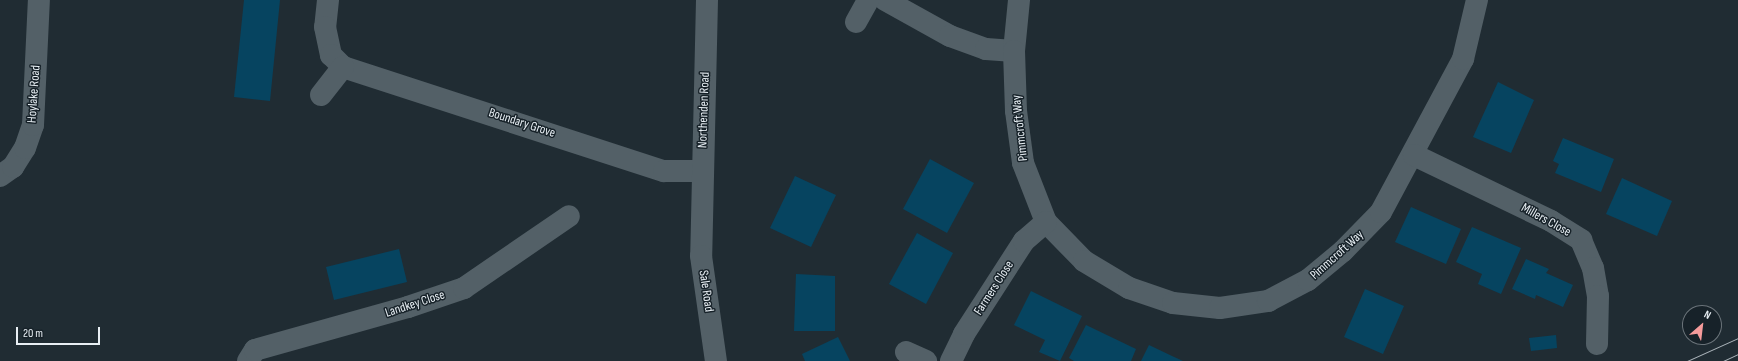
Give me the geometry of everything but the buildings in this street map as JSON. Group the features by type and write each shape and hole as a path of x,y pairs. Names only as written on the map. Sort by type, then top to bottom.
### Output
{"street":[{"name":"Hoylake Road","path":"0,176 13,167 25,148 33,125 39,0"},
{"path":"321,95 343,67 331,55 325,27 328,0"},
{"name":"Northenden Road","path":"701,221 707,0"},
{"path":"856,22 868,0"},
{"path":"885,0 950,36 986,49 1014,51"},
{"name":"Pimmcroft Way","path":"1019,0 1014,51 1016,111 1023,163 1046,222 1084,261 1129,288 1173,303 1220,308 1268,301 1308,280 1343,251 1381,212 1414,155 1463,59 1477,0"},
{"name":"Boundary Grove","path":"343,67 664,171 702,171"},
{"name":"Millers Close","path":"1414,155 1551,221 1581,240 1593,268 1598,296 1597,344"},
{"name":"Landkey Close","path":"248,361 255,350 408,307 464,288 569,216"},
{"name":"Sale Road","path":"701,221 701,256 716,361"},
{"name":"Farmers Close","path":"951,361 964,334 1024,241 1046,222"},
{"path":"906,352 926,361"}],"tram line":[{"path":"1687,361 1738,338"},
{"path":"1723,361 1738,354"}]}
